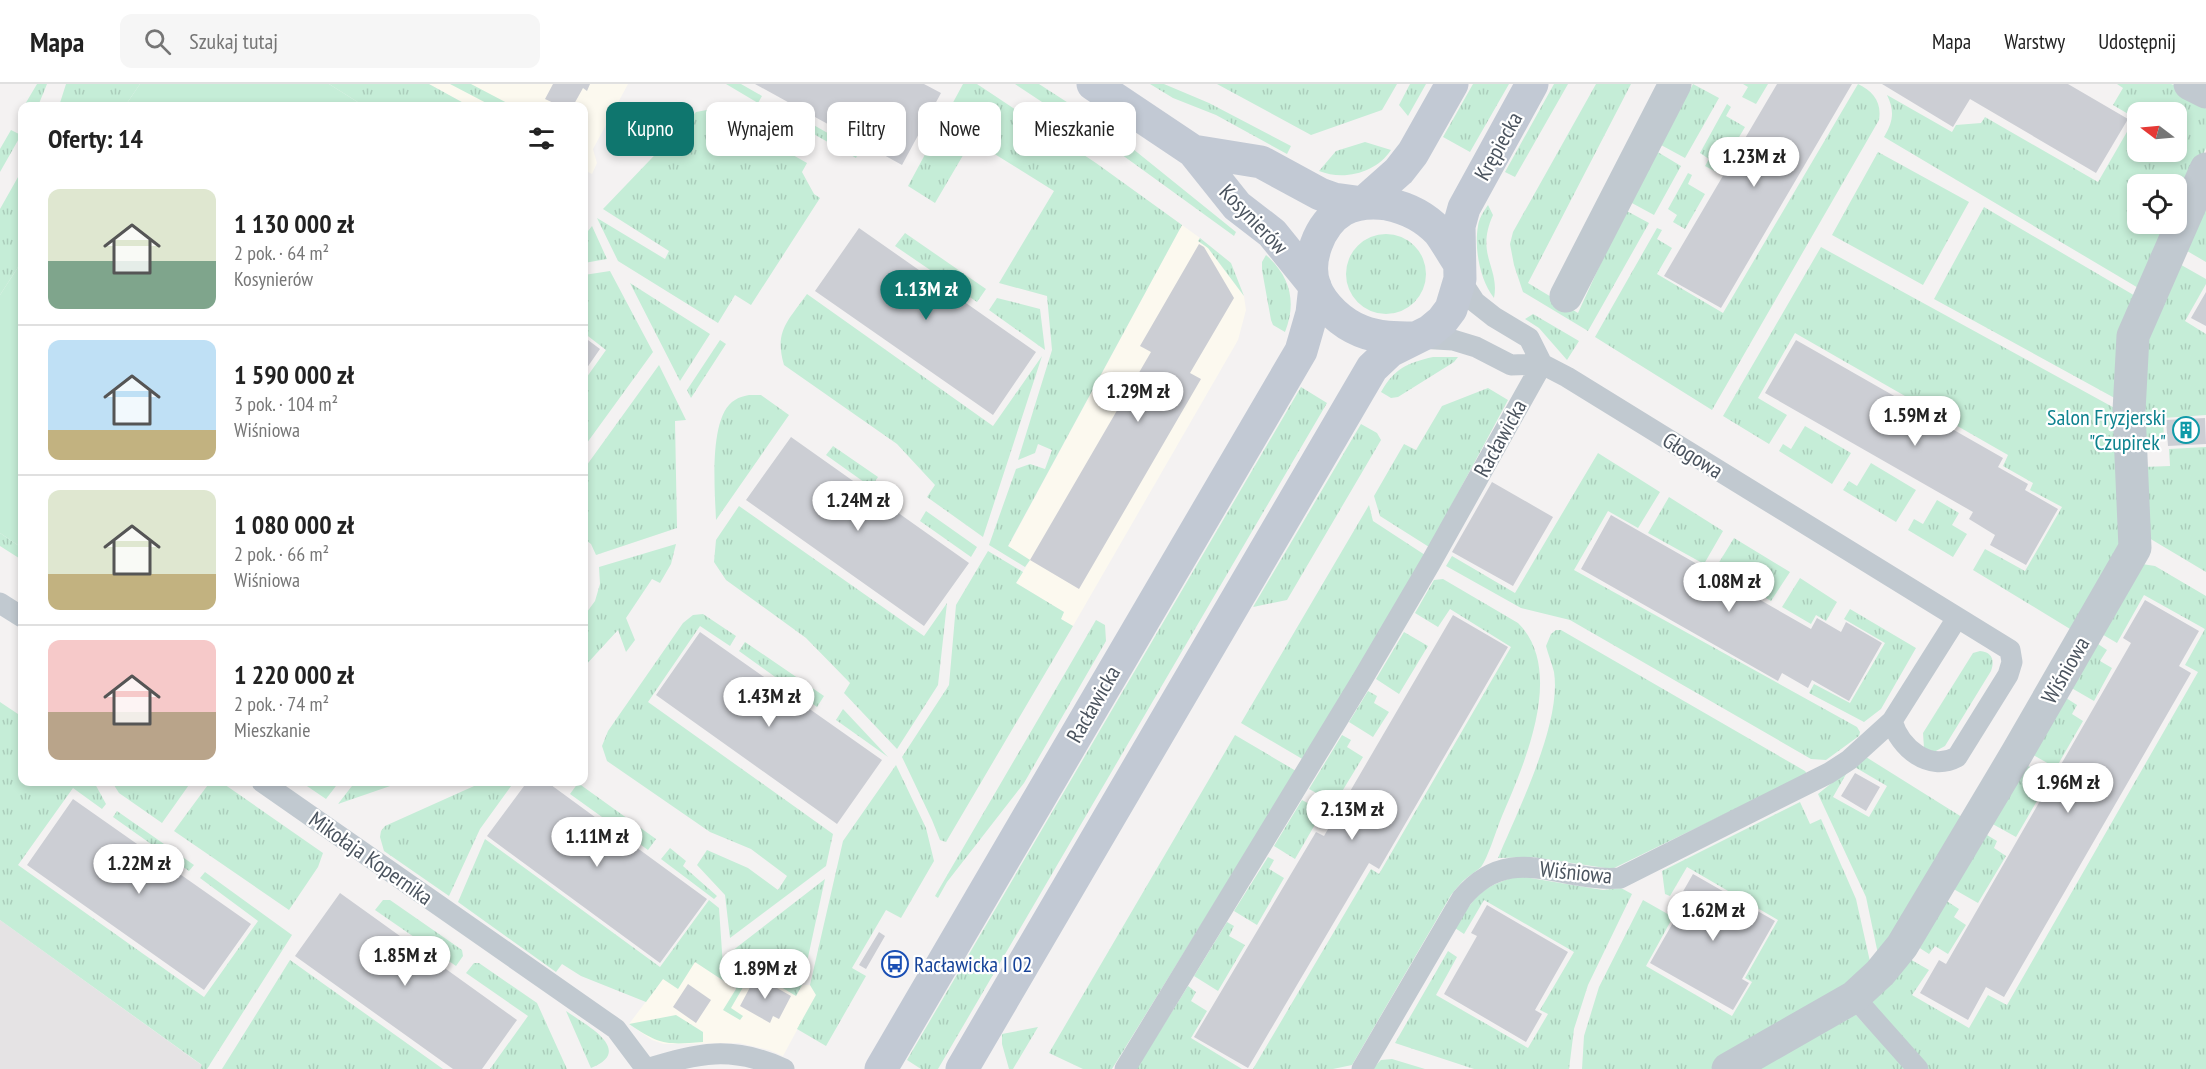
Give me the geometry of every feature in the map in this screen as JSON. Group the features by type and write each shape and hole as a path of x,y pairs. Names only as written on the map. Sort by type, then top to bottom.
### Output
{"street":[{"name":"Kosynierów","path":"1093,84 1193,151 1237,206 1272,233 1315,286"},
{"path":"1415,338 1392,338 1358,330 1345,322 1325,303 1315,286 1312,265 1316,245 1326,226 1342,211 1363,203 1399,171 1413,153 1452,84"},
{"name":"Krępiecka","path":"1459,271 1459,226 1464,208 1532,84"},
{"path":"1566,296 1675,84"},
{"path":"2190,84 2206,92"},
{"name":"Kosynierów","path":"1193,151 1261,162 1320,194 1334,199 1363,203"},
{"name":"Wiśniowa","path":"1728,1069 1854,997 1880,973 1902,946 2023,744 2135,548 2129,411 2133,336 2206,169"},
{"path":"962,1069 1372,368 1390,351 1430,332 1451,309 1459,271 1439,233 1414,212 1403,207 1363,203"},
{"name":"Racławicka","path":"881,1069 1301,351 1312,313 1315,286"}],"lane":[{"path":"1415,338 1453,340 1476,346 1511,365 1542,363 1529,338 1494,317 1475,302 1459,271"},
{"name":"Głogowa","path":"1542,363 2010,650 2012,662 2008,675 1957,757 1950,761 1933,762 1909,750 1895,732 1892,721"},
{"name":"Racławicka","path":"1125,1069 1408,601 1542,363"},
{"path":"0,603 18,614"},
{"path":"1892,721 1957,618"},
{"name":"Wiśniowa","path":"1362,1069 1462,898 1472,886 1486,876 1504,868 1530,867 1597,879 1620,878 1829,773 1849,760 1892,721"},
{"name":"Mikołaja Kopernika","path":"268,786 616,1029 646,1069"},
{"path":"1854,997 1918,1069"},
{"path":"646,1069 708,1053 735,1053 754,1057 784,1069"}],"shaded area":[{"path":"429,84 628,84 618,102 606,102 606,125 593,149 597,163 592,174 588,172 588,102 462,102"},
{"path":"1182,225 1200,238 1198,241 1208,248 1244,296 1246,310 1238,340 1073,626 1061,619 1064,612 1016,583 1030,560 1008,547"},
{"path":"0,920 203,1066 200,1069 0,1069"},
{"path":"695,962 736,989 730,1008 753,970 796,996 802,985 810,985 816,995 783,1056 739,1043 664,1044 652,1040 629,1024 663,979"}],"green space":[{"path":"37,84 47,84 40,102 26,102"},
{"path":"66,84 140,84 128,102 60,102"},
{"path":"140,84 329,84 358,102 128,102"},
{"path":"329,84 429,84 462,102 358,102"},
{"path":"450,84 471,84 505,102 484,102"},
{"path":"726,84 741,84 762,96 756,102"},
{"path":"963,84 977,84 1013,108 1013,156 1085,156 1182,225 1008,546 1030,560 1025,567 989,545 1016,469 1030,464 1045,469 1052,450 1038,444 1035,453 1018,460 1052,350 1047,296 999,283 1054,191 998,156 1001,156 1001,102 953,102"},
{"path":"1015,84 1039,84 1067,102 1042,102"},
{"path":"1150,84 1164,84 1209,103 1291,146 1287,154 1216,115 1173,98"},
{"path":"1217,84 1397,84 1382,110 1311,135"},
{"path":"1410,84 1426,84 1408,116 1399,105"},
{"path":"1473,84 1509,84 1470,152 1443,137"},
{"path":"1554,84 1568,84 1515,177 1505,172"},
{"path":"1596,84 1631,84 1528,283 1578,313 1625,210 1649,223 1588,331 1523,292 1510,244 1513,232"},
{"path":"1693,84 1719,98 1685,158 1661,145"},
{"path":"1743,84 1768,84 1756,104 1742,97 1748,87"},
{"path":"1858,84 1868,90 1878,103 1879,120 1712,410 1595,337 1657,228 1662,230 1657,239 1672,248 1657,274 1723,313"},
{"path":"2117,84 2171,84 2191,94 2206,109 2206,148 2187,189 2187,174 2127,174 2127,234 2166,234 2140,289 1884,137 1892,116 1887,95 1952,132 1956,125 1981,123 1985,117 2098,182 2127,132 2127,162 2187,162 2187,102 2127,102 2127,113 2113,105 2123,88"},
{"path":"1727,104 1731,107 1726,116 1745,127 1718,173 1705,166 1709,159 1700,153"},
{"path":"706,110 706,156 795,156 807,163 802,172 814,194 820,198 751,305 735,295 718,323 618,261 597,218 665,259 669,251 603,209 654,156 694,156 694,114"},
{"path":"815,126 827,133 827,142 815,135"},
{"path":"11,130 18,134 18,140 0,172 0,149"},
{"path":"1365,142 1391,150 1377,164 1359,173 1339,175 1319,171 1336,151"},
{"path":"1136,151 1236,232 1234,236 1123,156 1136,156"},
{"path":"1656,151 1681,166 1654,215 1630,202"},
{"path":"1878,152 1969,202 1923,285 1832,235"},
{"path":"924,156 963,156 935,203 908,186"},
{"path":"1688,173 1692,175 1688,184 1705,194 1685,229 1673,222 1677,215 1668,209"},
{"path":"18,177 18,267 0,295 0,209"},
{"path":"2206,197 2206,262 2182,248"},
{"path":"1488,205 1493,215 1486,240 1494,278 1494,298 1479,264 1477,244 1479,223"},
{"path":"1984,207 2137,297 2120,401 1934,299"},
{"path":"592,226 607,259 588,262 588,231"},
{"path":"905,233 986,289 977,302 895,246"},
{"path":"1386,234 1401,237 1414,246 1423,259 1426,274 1423,289 1414,302 1401,311 1386,314 1371,311 1358,302 1349,289 1346,274 1349,259 1358,246 1371,237"},
{"path":"1200,238 1231,263 1244,296 1208,248 1198,241"},
{"path":"1821,247 2120,411 2123,543 2075,632 1973,570 1985,549 2025,571 2062,507 2030,490 2033,483 2003,466 2008,455 1795,333 1758,398 1787,415 1769,444 1723,416"},
{"path":"1266,255 1281,272 1289,290 1291,300 1289,321 1285,332 1273,325 1271,320 1262,270 1262,262"},
{"path":"2176,262 2206,279 2206,284 2185,321 2206,334 2206,415 2163,418 2164,438 2146,440 2144,365 2152,314"},
{"path":"18,267 18,545 0,533 0,295"},
{"path":"610,271 653,352 588,441 588,375 606,350 588,336 588,274"},
{"path":"630,283 710,334 680,381"},
{"path":"807,294 993,426 1042,356 983,537 927,497 935,485 897,444 784,365 781,353 782,335 789,319"},
{"path":"997,298 1040,309 1045,350 989,310"},
{"path":"1533,314 1579,341 1567,360 1539,328 1525,319"},
{"path":"720,340 726,344 691,398 687,390"},
{"path":"1433,357 1458,357 1454,362 1398,397 1391,398 1381,392 1391,377 1402,368"},
{"path":"659,365 686,420 675,421 677,528 596,555 588,542 588,463"},
{"path":"1301,387 1327,403 938,1069 921,1069 907,1060"},
{"path":"1488,388 1508,400 1429,547 1380,516 1374,496 1404,444 1416,450 1442,406"},
{"path":"761,395 789,415 716,520 714,474 720,421 726,408 740,397"},
{"path":"1361,424 1377,433 1381,440 1287,600 1253,607"},
{"path":"1805,426 1851,453 1832,484 1779,451 1783,444 1791,449"},
{"path":"833,446 878,477 871,487 826,455"},
{"path":"2206,447 2206,572 2149,538 2143,467 2170,466 2169,449"},
{"path":"1598,453 1660,492 1638,528 1608,511 1574,570 1857,727 1860,732 1859,736 1826,760 1811,759 1570,620 1521,608 1446,566 1452,556 1515,593"},
{"path":"1871,463 1916,490 1896,522 1843,490 1849,481 1857,486"},
{"path":"1669,497 1723,531 1704,564 1648,533"},
{"path":"1937,500 1959,513 1952,525 1967,534 1953,557 1908,530 1914,519 1923,524"},
{"path":"1369,505 1373,521 1425,555 1304,760 1241,723"},
{"path":"739,506 924,636 947,603 938,685 897,749 844,693 850,683 806,638 726,580 714,562 716,540"},
{"path":"926,511 977,547 971,557 920,521"},
{"path":"0,533 18,545 18,557 0,546"},
{"path":"1734,538 1790,572 1771,601 1715,569"},
{"path":"676,544 671,564 660,583 652,579 626,618 635,640 626,652 618,630 588,663 588,611 595,601 600,584 599,567"},
{"path":"988,551 1023,572 1016,583 1064,612 1061,619 1073,626 946,842 940,840 902,757 949,685 956,605"},
{"path":"2142,564 2155,566 2206,596 2206,1069 1928,1069 1873,1004 1872,999 1908,958 1929,970 1912,995 1969,1028 1988,995 2007,1005 2198,672 2185,665 2205,629 2144,595 2117,643 2100,633"},
{"path":"1800,578 1837,602 1826,621 1816,615 1811,624 1782,607"},
{"path":"1443,579 1518,623 1532,643 1539,666 1540,691 1536,718 1521,771 1484,863 1451,895 1352,1065 1333,1069 1253,1069 1371,869 1379,874 1511,647 1450,609 1438,627 1415,613 1434,580"},
{"path":"1850,609 1916,648 1881,709 1864,722 1809,693 1814,684 1850,703 1885,643 1844,619"},
{"path":"703,614 736,636 730,646 700,626 648,702 833,834 826,866 730,938 725,895 697,865 707,850 748,868 778,890 787,876 751,849 710,832 607,761 602,746 608,731 683,623 693,615"},
{"path":"1096,620 1105,625 1106,641 1024,783 947,882 938,898 935,896"},
{"path":"1556,630 1561,630 1807,774 1612,869 1532,857 1498,858 1527,792 1545,741 1555,693 1554,672 1546,646 1551,634"},
{"path":"1404,632 1428,646 1399,694 1376,679"},
{"path":"745,642 824,696 817,707 739,651"},
{"path":"2095,642 2107,650 2100,661 2112,668 2094,701 2068,686"},
{"path":"1980,651 1992,657 1991,671 1945,746 1934,752 1924,748 1923,733 1973,653"},
{"path":"1368,691 1377,696 1374,703 1389,712 1373,737 1349,722"},
{"path":"2063,696 2077,705 2072,714 2083,721 2056,768 2030,753"},
{"path":"0,702 18,714 18,786 96,786 106,804 102,809 73,788 18,865 204,997 258,921 200,878 205,872 292,935 207,1069 200,1069 202,1065 0,920"},
{"path":"843,709 888,757 836,720"},
{"path":"1235,735 1296,771 1112,1069 1083,1069 1049,1053"},
{"path":"1342,735 1351,740 1347,747 1363,757 1335,803 1309,789"},
{"path":"1866,757 1965,819 1879,959 1866,897 1818,794 1849,769 1833,797 1869,817 1887,786 1853,766"},
{"path":"2023,763 2037,771 2032,780 2045,787 2016,837 1989,822"},
{"path":"896,765 926,828 934,861 901,918 886,910 852,968 866,976 826,1046 797,1029 816,995 810,985 843,841"},
{"path":"115,786 188,786 162,823 119,793"},
{"path":"207,786 227,786 323,853 318,867 289,910 174,831"},
{"path":"307,786 336,786 326,799"},
{"path":"352,786 390,786 338,804"},
{"path":"474,786 511,786 480,829 449,896 384,851 380,837 385,826"},
{"path":"576,786 582,786 656,839 648,850 570,794"},
{"path":"1302,800 1313,806 1307,815 1317,821 1295,859 1274,846"},
{"path":"1800,802 1810,824 1821,819 1856,899 1871,966 1831,996 1711,1069 1582,1069 1584,1036 1599,987 1643,900 1673,917 1646,966 1732,1016 1752,982 1745,978 1778,920 1687,867 1670,896 1665,894 1662,871"},
{"path":"117,811 194,865 189,871 113,817"},
{"path":"1982,832 1997,841 1994,848 2006,856 1978,903 1950,887"},
{"path":"485,839 660,967 709,900 719,908 724,981 695,962 678,989 663,979 646,1002 581,976 562,964 556,972 458,902"},
{"path":"670,848 686,861 683,866 717,896 714,899 661,859"},
{"path":"1268,857 1274,860 1269,869 1284,878 1257,925 1234,911"},
{"path":"1518,876 1603,890 1621,888 1632,894 1588,985 1574,1029 1569,1069 1474,1069 1395,1043 1448,951 1457,957 1436,995 1528,1048 1548,1014 1540,1010 1574,952 1484,900 1464,934 1455,928 1480,894 1495,884"},
{"path":"825,879 802,985 796,996 753,970 731,1008 743,1016 740,1020 723,1010 736,989 732,951"},
{"path":"1942,898 1959,909 1954,917 1966,925 1948,954 1935,946 1929,954 1915,945"},
{"path":"383,900 390,900 462,950 463,956 456,966 375,910"},
{"path":"1227,922 1234,926 1229,936 1245,945 1218,991 1194,976"},
{"path":"290,960 443,1069 222,1069"},
{"path":"474,963 479,963 537,1003 567,1069 490,1069 528,1016 466,973"},
{"path":"1188,986 1196,992 1191,1001 1207,1011 1191,1038 1242,1069 1136,1069"},
{"path":"566,1011 594,1030 608,1045 609,1053 604,1061 591,1068"},
{"path":"1852,1011 1907,1069 1750,1069"},
{"path":"676,1015 703,1032 703,1042 664,1042 648,1036 629,1024"},
{"path":"1038,1027 1013,1069 1009,1069 1002,1044 1002,1034"},
{"path":"1392,1059 1425,1069 1372,1069 1381,1060"}],"building":[{"path":"553,84 590,84 587,91 583,88 575,102 551,102 545,99"},
{"path":"755,84 924,84 941,93 936,102 918,102 918,135 902,165 886,156 906,156 906,102 827,102 827,124 815,117 815,102 788,102"},
{"path":"1777,84 1852,84 1721,308 1664,276"},
{"path":"1882,84 2068,84 2127,118 2096,173 1970,99 1953,127"},
{"path":"859,228 1036,352 993,415 815,291"},
{"path":"1199,244 1204,247 1234,298 1190,373 1201,379 1079,589 1030,560 1151,352 1140,346"},
{"path":"2206,292 2206,326 2191,318"},
{"path":"588,340 600,349 588,366"},
{"path":"1796,340 2003,458 1998,467 2028,484 2025,490 2058,509 2026,565 1990,545 1995,535 1969,519 1973,512 1765,393"},
{"name":"Salon Fryzjerski \"Czupirek\"","path":"2205,418 2206,444 2168,446 2166,420"},
{"path":"791,437 969,563 924,626 746,500"},
{"path":"1492,482 1553,517 1513,586 1452,552"},
{"path":"1611,515 1811,629 1817,618 1841,632 1846,622 1882,643 1849,701 1812,680 1808,688 1782,673 1778,681 1581,569"},
{"path":"2145,600 2199,631 2179,666 2191,673 2004,997 1986,987 1968,1020 1920,993 1939,960 1946,964 2131,643 2123,638"},
{"path":"1453,615 1508,647 1379,869 1369,863 1248,1068 1194,1037 1316,832 1324,836"},
{"path":"700,632 882,760 837,824 656,695"},
{"path":"1855,773 1880,787 1866,811 1841,796"},
{"path":"524,786 552,786 707,899 660,963 487,836"},
{"path":"73,799 251,924 204,990 27,865"},
{"path":"1693,874 1775,921 1742,979 1749,983 1733,1010 1650,963 1683,905 1677,902"},
{"path":"340,893 517,1020 482,1069 453,1069 295,956"},
{"path":"1487,905 1568,952 1535,1010 1542,1014 1526,1042 1444,994 1477,936 1471,933"},
{"path":"879,932 885,936 866,969 859,965"},
{"path":"756,976 791,996 779,1019 773,1016 770,1023 740,1006"},
{"path":"688,984 711,1000 696,1023 673,1007"}],"place":[{"name":"Salon Fryzjerski \"Czupirek\"","path":"2186,430"},
{"name":"Racławicka I 02","path":"895,964"}]}
